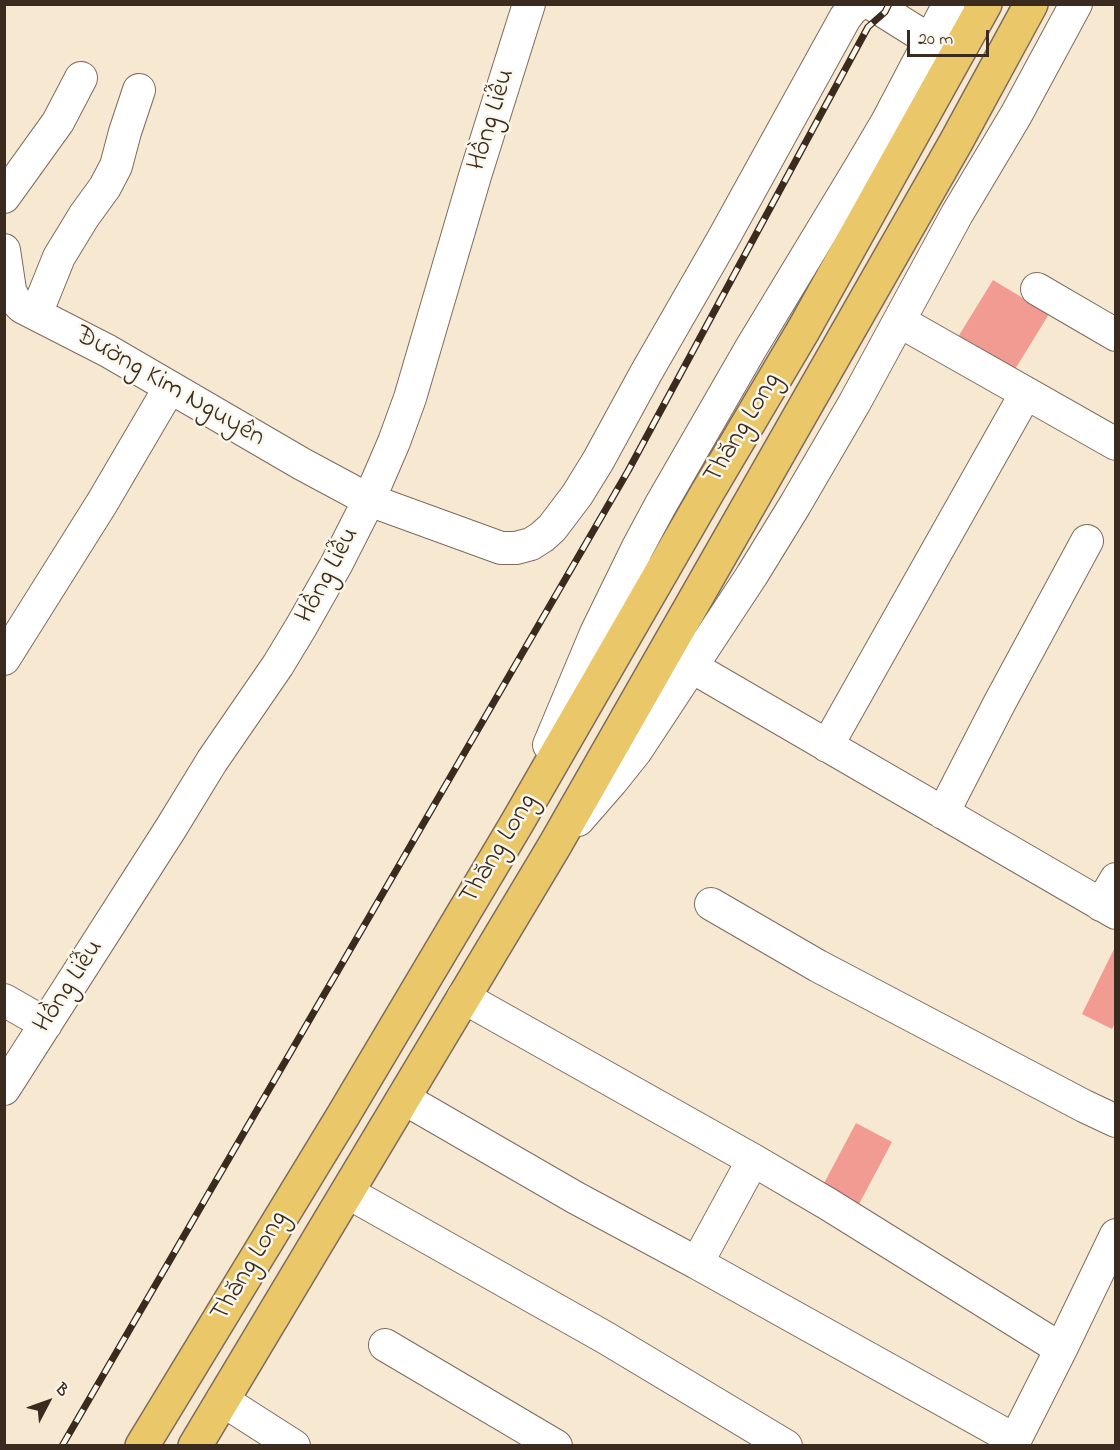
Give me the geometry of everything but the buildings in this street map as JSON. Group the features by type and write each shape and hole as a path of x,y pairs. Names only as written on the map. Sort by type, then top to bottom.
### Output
{"main road":[{"name":"Thăng Long","path":"142,1446 344,1114 517,823 804,329 985,4"},
{"name":"Thăng Long","path":"195,1446 555,845 956,142 1030,4"}],"street":[{"name":"Hồng Liễu","path":"4,1089 212,761 295,637 336,565 369,500 410,398 475,176 529,4"},
{"path":"872,4 915,31"},
{"path":"517,823 596,633 638,547 751,348 866,158 949,4"},
{"path":"555,845 636,751 752,575 855,402 957,214 1016,115 1076,4"},
{"name":"Đường Kim Nguyên","path":"18,304 108,351 254,437 369,500 501,548 516,548 531,544 552,528 577,495 598,461 845,18 858,5"},
{"path":"4,197 58,122 81,78"},
{"path":"4,250 10,290 18,304 59,257 117,166 125,132 140,90"},
{"path":"1037,289 1116,334"},
{"path":"899,321 1116,444"},
{"path":"4,659 102,503 170,387"},
{"path":"827,746 1026,393"},
{"path":"943,813 1088,541"},
{"path":"692,667 943,813 1111,899"},
{"path":"711,904 818,966 1116,1121"},
{"path":"464,997 828,1204 1061,1349"},
{"path":"4,1000 46,1024"},
{"path":"403,1098 1013,1443 1116,1235"},
{"path":"697,1263 753,1160"},
{"path":"347,1192 606,1338 786,1446"},
{"path":"385,1345 556,1446"},
{"path":"222,1400 294,1446"}],"railway":[{"path":"62,1446 628,471 868,27 885,12 889,4"}]}
